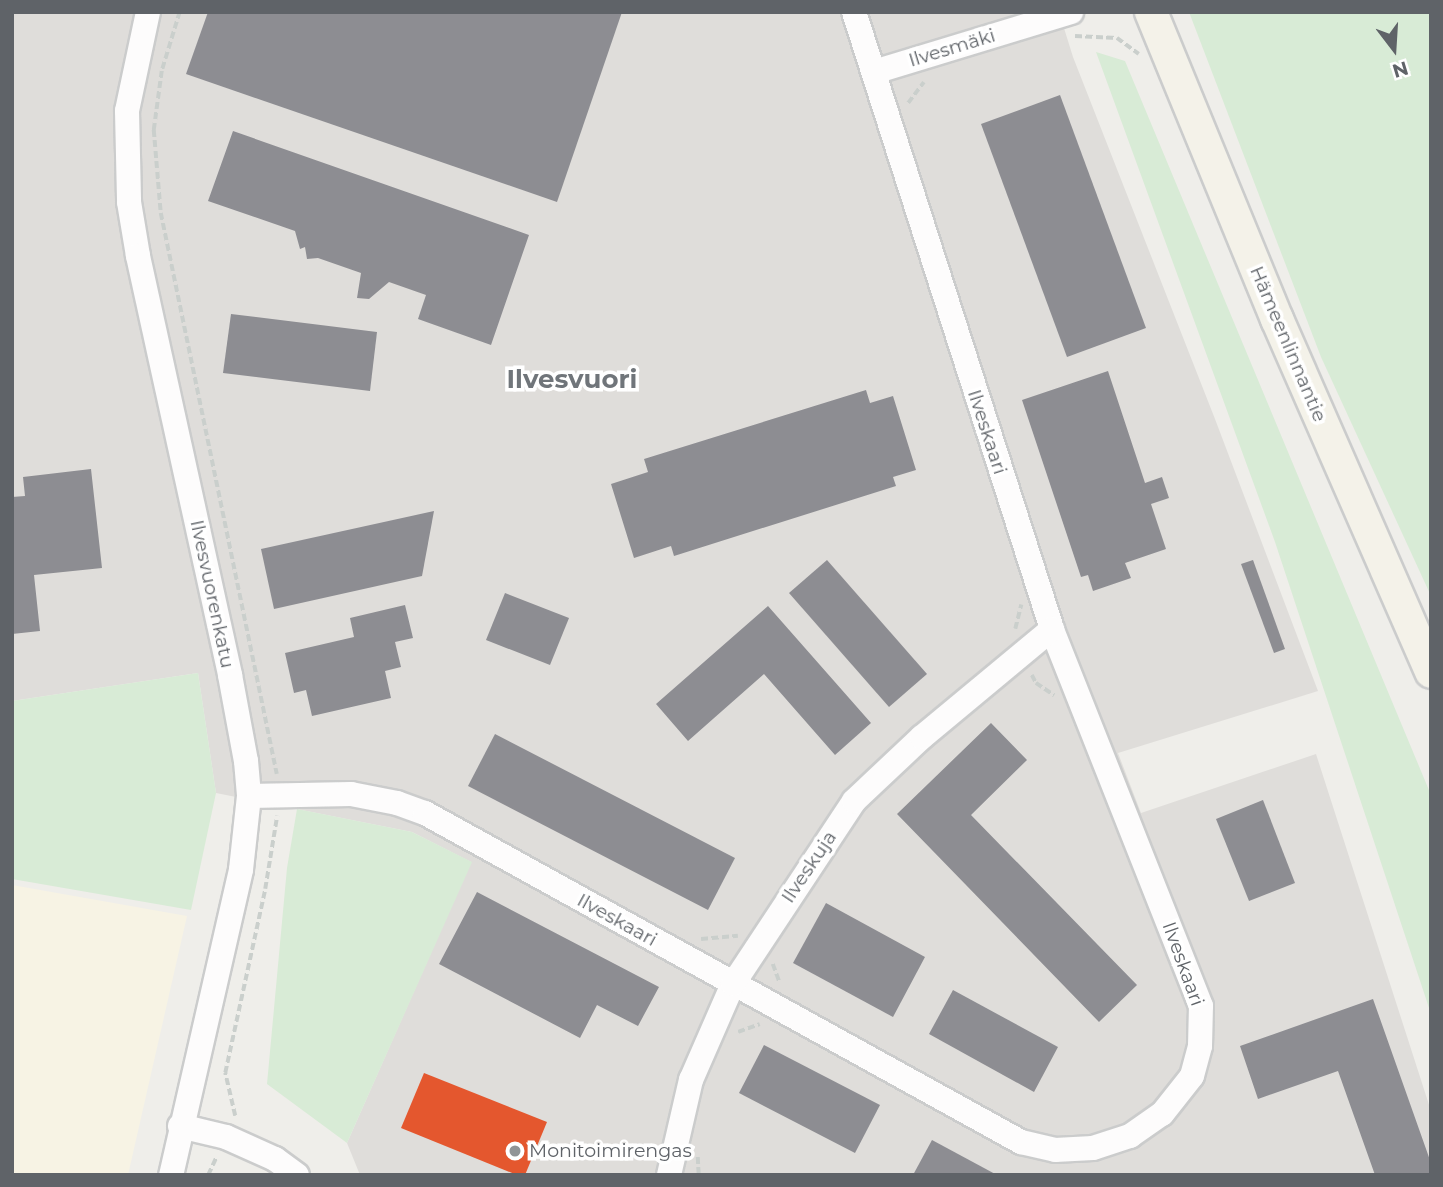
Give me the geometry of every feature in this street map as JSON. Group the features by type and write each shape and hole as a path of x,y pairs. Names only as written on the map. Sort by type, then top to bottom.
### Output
{"main road":[{"name":"Hämeenlinnantie","path":"1151,12 1277,320 1431,672"}],"street":[{"name":"Ilvesvuorenkatu","path":"148,12 127,111 129,202 138,256 230,675 246,761 249,796 241,870 180,1126 171,1175"},
{"name":"Ilveskaari","path":"249,796 352,794 397,803 425,813 733,984 776,994 1021,1142 1055,1150 1093,1148 1130,1136 1162,1114 1192,1076 1200,1046 1201,1006 1052,629 854,12"},
{"name":"Ilvesmäki","path":"874,72 1071,12"},
{"name":"Ilveskuja","path":"669,1175 691,1080 733,984 855,801 922,737 1052,629"},
{"path":"180,1126 226,1137 275,1159 297,1175"}],"path":[{"path":"1068,37 1088,34 1117,38 1142,55 1165,47"},
{"path":"888,116 905,111 912,95 928,79"},
{"path":"276,766 286,770"},
{"path":"695,939 737,938 744,928"},
{"path":"730,1040 737,1032 759,1024 776,994"},
{"path":"698,1153 699,1175"}],"shaded area":[{"path":"12,12 1059,12 1073,57 1318,691 1118,753 1141,813 1316,754 1431,1111 1431,1175 360,1175 347,1143 471,862 412,832 216,793 198,673 12,701"},
{"path":"12,885 187,916 128,1175 12,1175"}],"green space":[{"path":"1189,12 1431,12 1431,596 1321,357"},
{"path":"1096,52 1125,61 1431,795 1431,1014 1275,542"},
{"path":"198,673 216,793 191,910 12,879 12,701"},
{"path":"297,809 412,832 472,862 347,1143 267,1084 287,868"}],"building: Shops":[{"path":"424,1073 547,1122 525,1175 517,1175 401,1128"}],"building: Industry":[{"path":"208,12 622,12 557,202 186,74"},
{"path":"1060,95 1146,328 1067,357 981,124"},
{"path":"233,131 529,235 491,345 418,319 426,295 389,282 369,299 357,298 361,273 318,258 307,259 305,247 300,249 295,231 208,201"},
{"path":"231,314 377,332 370,391 223,373"},
{"path":"1108,371 1145,483 1162,477 1169,498 1151,504 1166,549 1125,563 1131,578 1093,591 1088,575 1081,577 1022,400"},
{"path":"866,390 870,403 893,396 916,470 893,477 896,486 674,556 671,546 634,558 611,484 648,472 644,459"},
{"path":"91,469 102,568 34,575 40,631 12,634 12,497 25,496 23,477"},
{"path":"434,511 422,576 274,609 261,549"},
{"path":"827,560 927,674 889,707 789,593"},
{"path":"1253,560 1285,649 1274,653 1241,564"},
{"path":"505,593 569,618 550,665 486,640"},
{"path":"405,605 413,638 395,642 401,667 385,671 391,698 312,716 306,690 294,693 285,653 354,637 350,618"},
{"path":"768,606 871,723 835,755 764,674 688,741 656,704"},
{"path":"991,723 1027,760 971,815 1137,985 1099,1022 897,814"},
{"path":"495,734 735,858 708,910 468,786"},
{"path":"1263,800 1295,883 1249,901 1216,819"},
{"path":"477,892 659,987 638,1026 597,1005 580,1038 439,964"},
{"path":"826,903 925,957 893,1017 793,963"},
{"path":"953,990 1058,1047 1034,1092 929,1034"},
{"path":"1373,999 1431,1163 1431,1175 1375,1175 1338,1071 1258,1099 1240,1046"},
{"path":"764,1045 880,1105 855,1153 739,1093"},
{"path":"932,1140 997,1175 913,1175"}],"place":[{"name":"Monitoimirengas","path":"515,1151"}],"district":[{"name":"Ilvesvuori","path":"572,380"}]}
